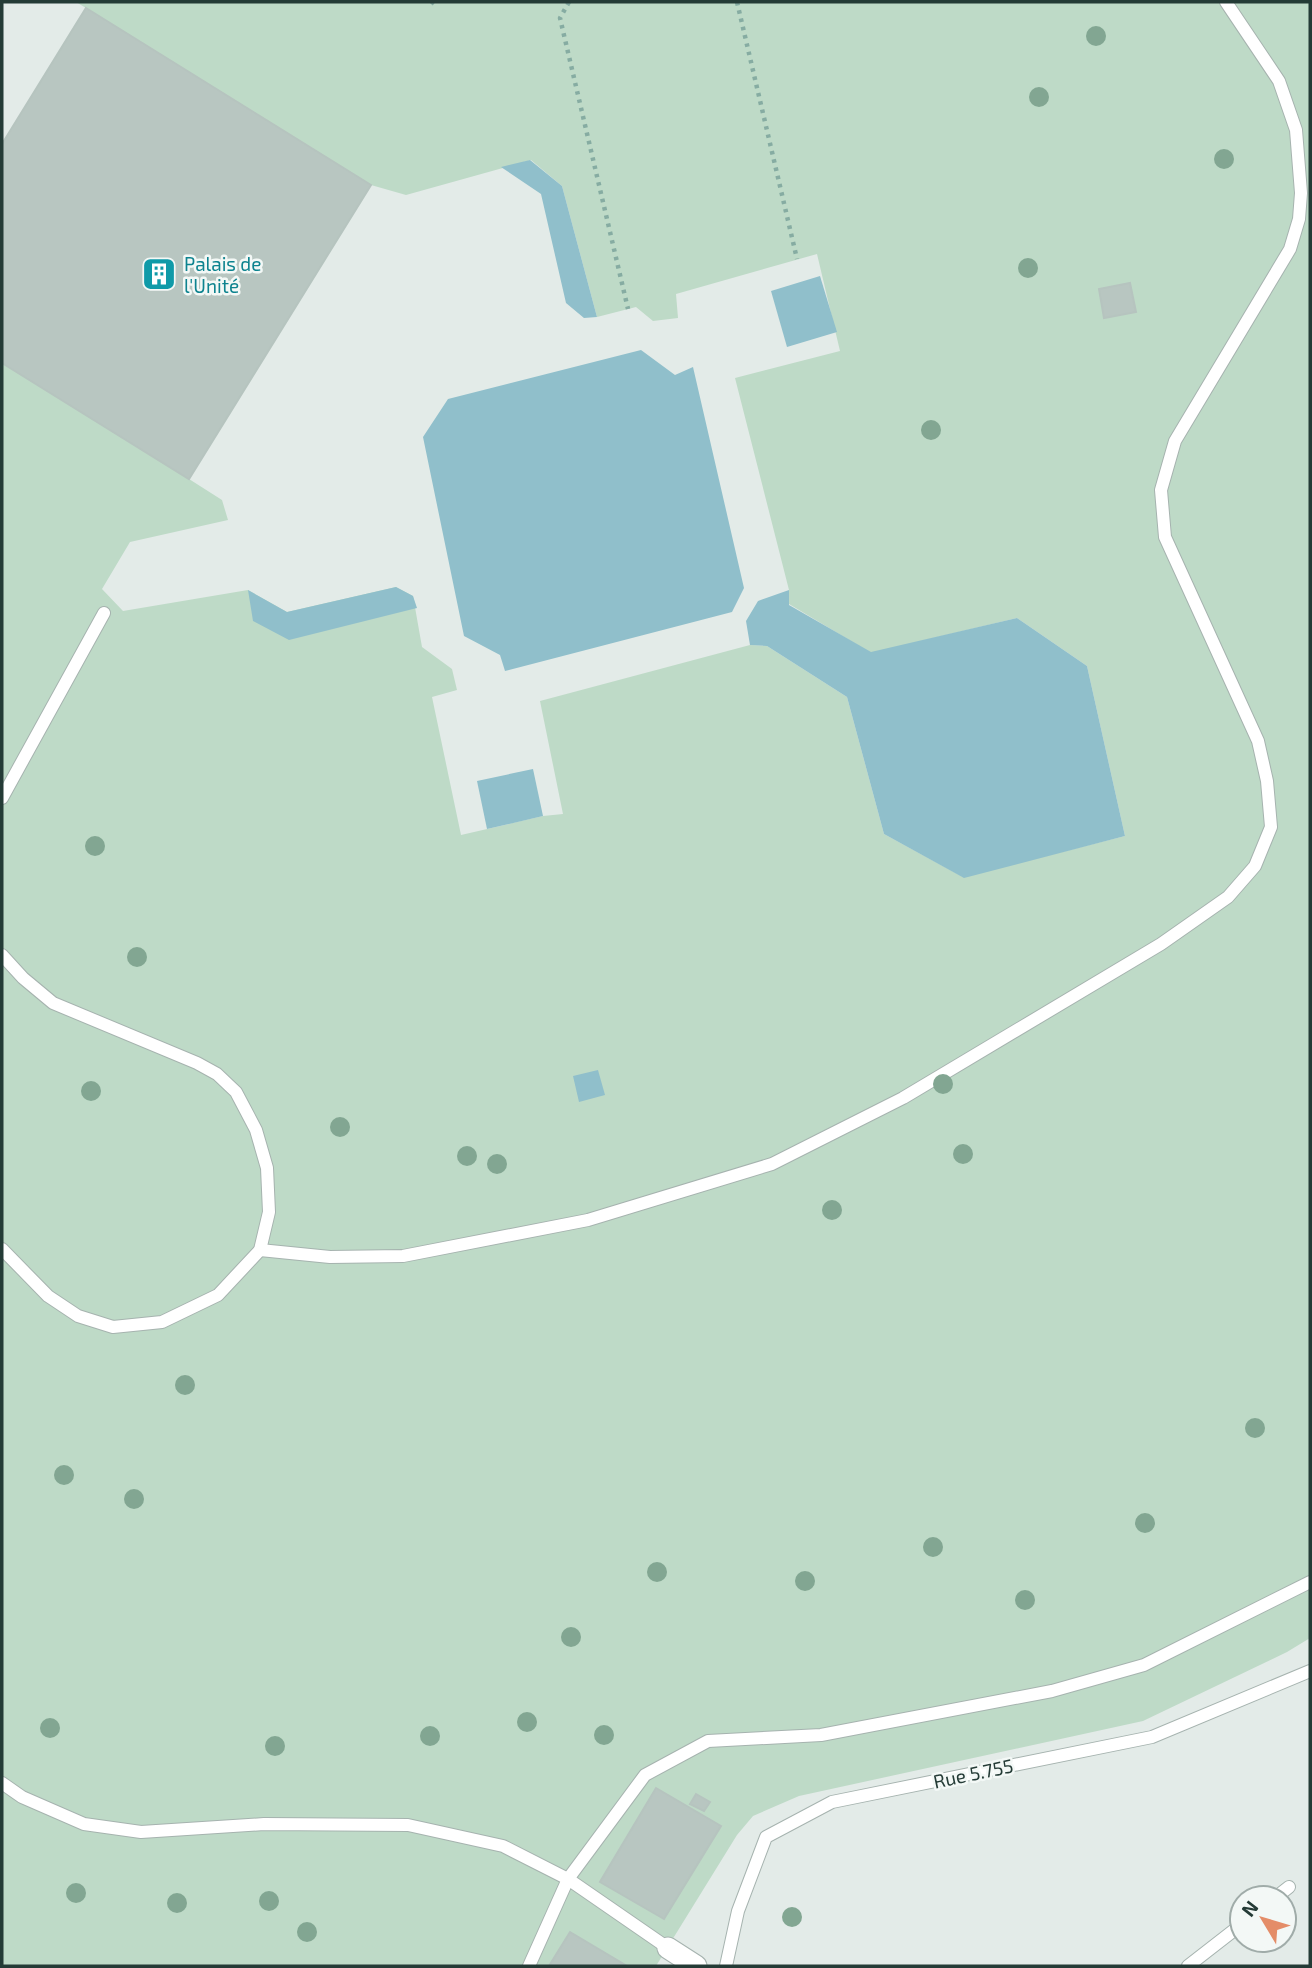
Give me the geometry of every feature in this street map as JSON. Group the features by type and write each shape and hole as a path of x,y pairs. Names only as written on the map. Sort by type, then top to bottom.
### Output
{"street":[{"path":"668,1948 696,1966"}],"lane":[{"path":"260,1250 330,1257 403,1256 588,1220 772,1164 903,1098 1161,944 1228,897 1255,866 1271,827 1267,781 1258,741 1165,537 1161,490 1175,441 1290,248 1299,219 1301,193 1296,130 1279,81 1226,2"},
{"path":"2,798 104,613"},
{"path":"2,955 52,1003 197,1063 217,1074 236,1092 256,1130 267,1168 269,1212 260,1250 218,1295 162,1322 113,1327 78,1317 48,1296 2,1249"},
{"path":"529,1966 568,1879 645,1775 708,1741 821,1735 1052,1691 1143,1665 1310,1582"},
{"name":"Rue 5.755","path":"726,1966 738,1911 766,1837 832,1802 1152,1737 1310,1671"},
{"path":"2,1783 22,1797 85,1824 141,1832 264,1824 408,1825 503,1846 568,1879 668,1948"},
{"path":"1188,1966 1228,1935"}],"path":[{"path":"569,2 560,18 628,309"},
{"path":"737,2 797,259"}],"green space":[{"path":"76,2 1310,2 1310,1638 1287,1652 1143,1721 799,1796 753,1816 737,1835 656,1966 2,1966 2,144 86,8","holes":["531,160 562,186 597,317 636,307 653,321 678,318 676,294 817,254 840,351 735,378 789,590 789,604 871,653 1017,618 1087,666 1125,836 963,877 884,834 847,697 767,646 750,645 540,701 563,814 461,835 432,697 457,690 452,669 422,647 413,596 396,587 287,612 248,590 123,611 102,589 130,542 228,520 222,500 189,479 371,185 406,195"]}],"water":[{"path":"530,160 562,186 597,317 584,318 566,303 541,194 501,167"},
{"path":"820,276 837,332 787,347 771,291"},
{"path":"641,350 675,375 693,367 744,588 732,612 505,671 500,655 464,636 423,437 448,399"},
{"path":"396,587 413,596 417,608 289,640 253,621 248,590 287,612"},
{"path":"789,590 789,605 871,652 1017,618 1087,666 1125,836 964,878 884,834 847,697 767,646 750,645 746,621 758,601"},
{"path":"533,769 543,816 487,829 477,781"},
{"path":"598,1070 605,1095 579,1102 573,1076"}],"building":[{"name":"Palais de l'Unité","path":"86,8 371,185 189,479 2,363 2,144"},
{"path":"1130,283 1136,312 1104,318 1099,289"},
{"path":"656,1788 721,1826 664,1919 600,1882"},
{"path":"696,1794 710,1802 704,1811 690,1804"},
{"path":"570,1932 627,1966 549,1966"}],"place":[{"name":"Palais de l'Unité","path":"159,274"}]}
